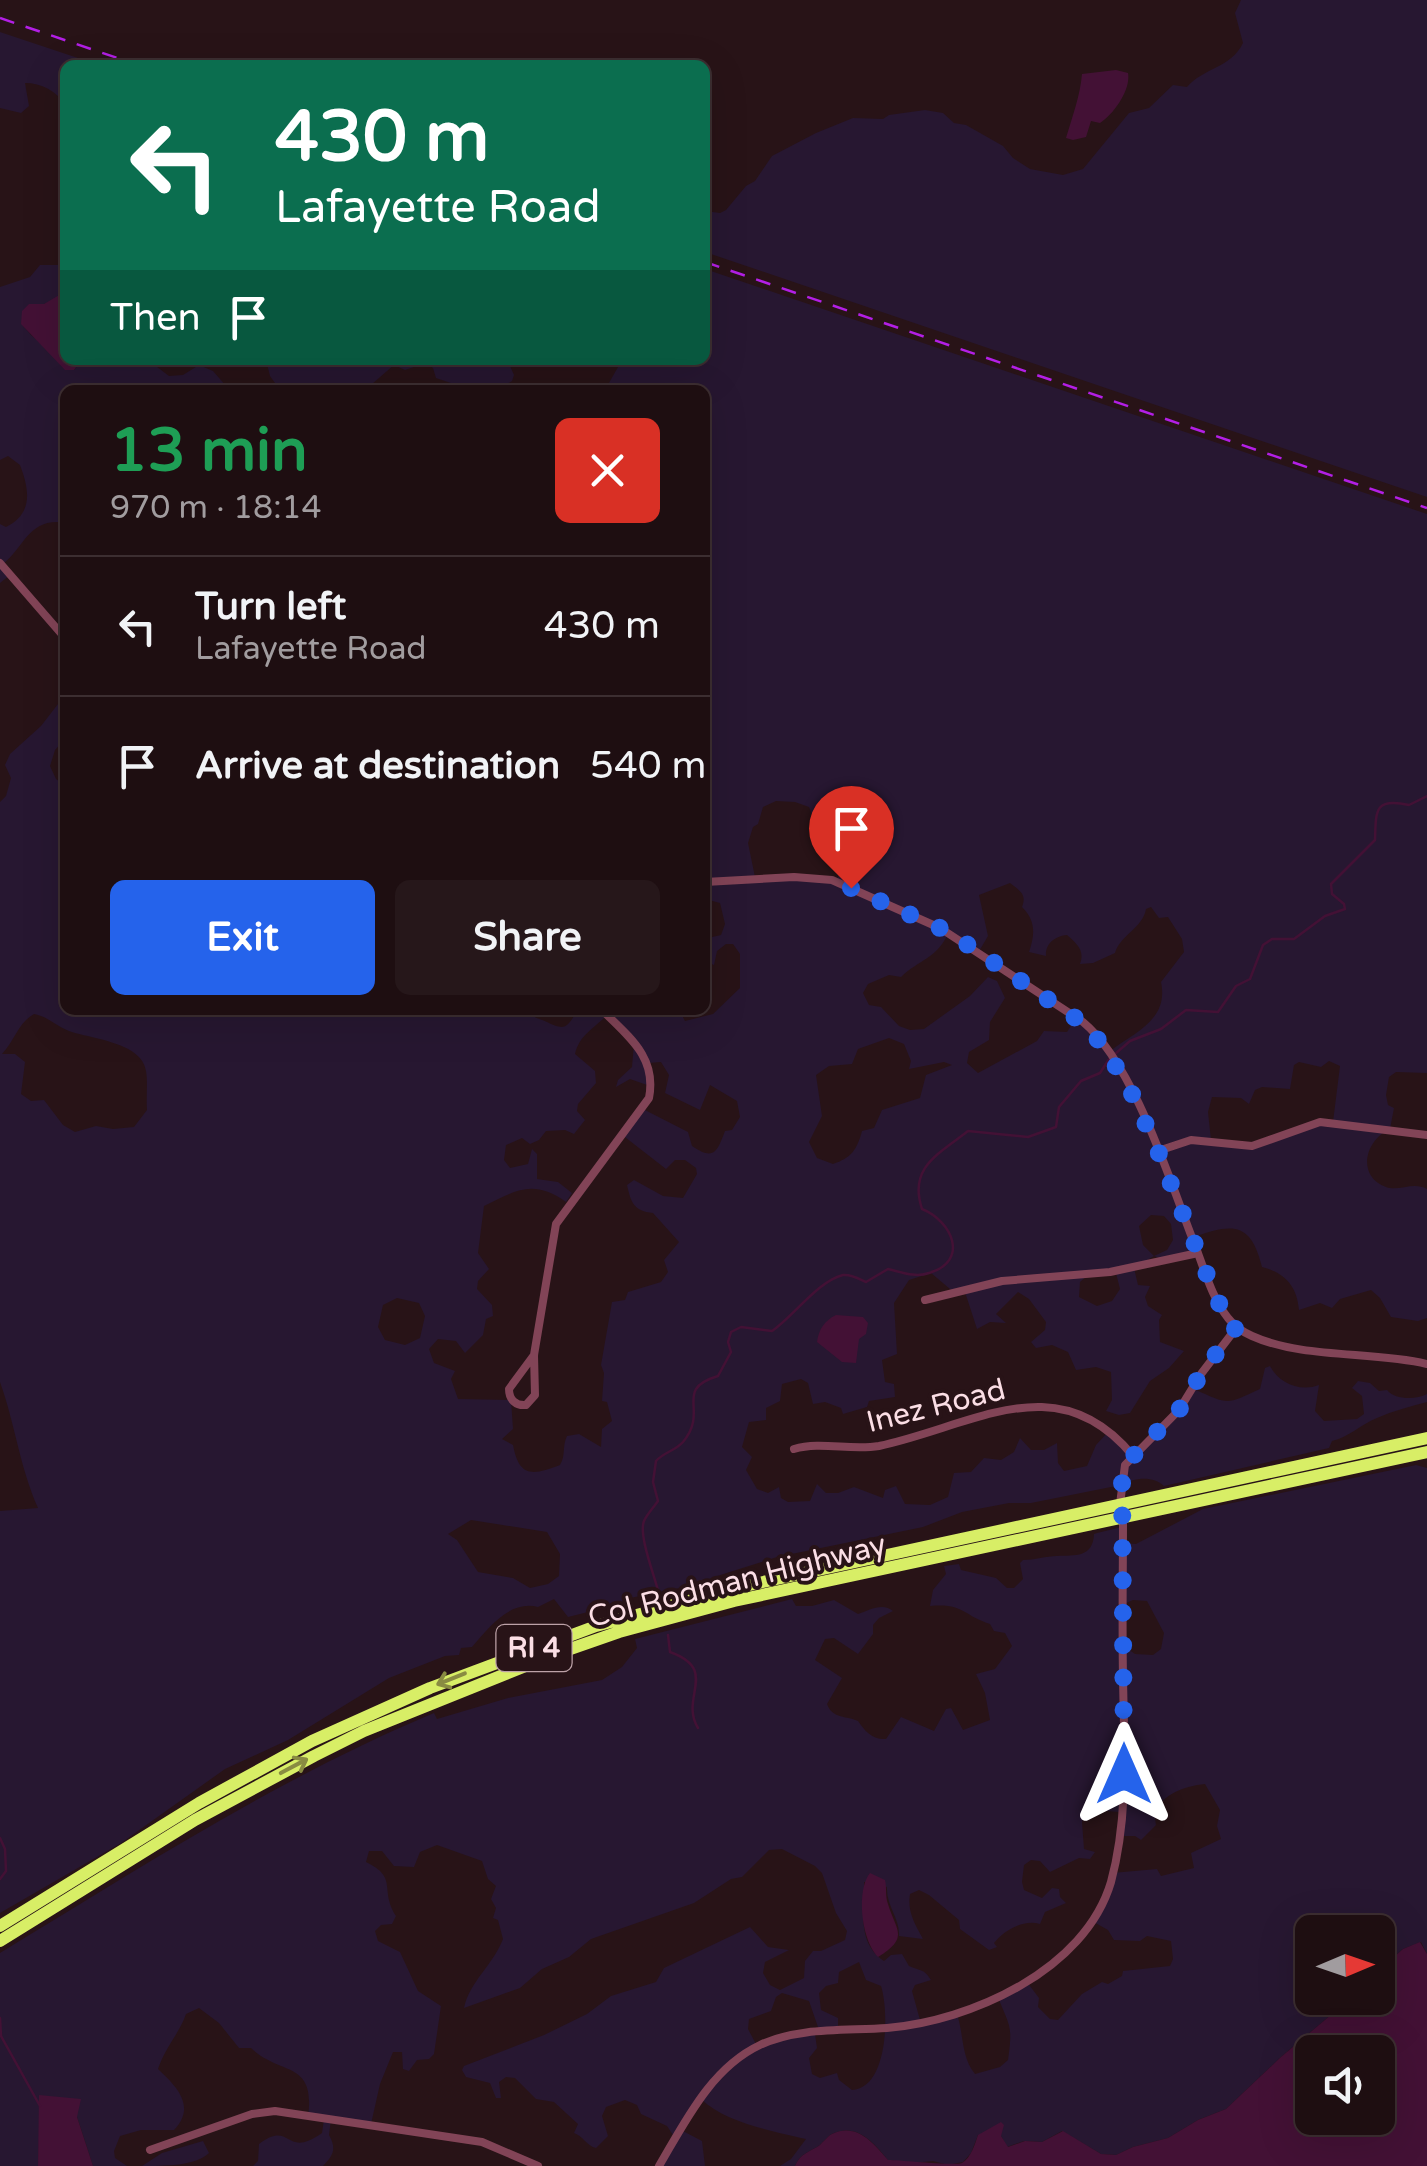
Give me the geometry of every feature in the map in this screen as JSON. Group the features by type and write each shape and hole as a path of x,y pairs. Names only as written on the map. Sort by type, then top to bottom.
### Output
{"highway":[{"name":"Col Rodman Highway","path":"0,1941 194,1820 364,1731 509,1671 619,1632 1427,1438"},
{"name":"Col Rodman Highway","path":"0,1926 274,1761 366,1715 495,1661 596,1626 682,1601 1121,1510 1427,1452"}],"street":[{"path":"0,563 60,632"},
{"path":"710,882 794,877 832,880 940,928 968,945 1090,1028 1127,1083 1220,1304 1237,1326 1252,1336 1279,1344 1427,1364"},
{"path":"534,1354 508,1389 510,1398 518,1404 530,1402 536,1396 534,1354 556,1224 648,1098 648,1062 633,1039 607,1015"},
{"path":"1158,1151 1190,1140 1252,1146 1320,1122 1427,1135"},
{"path":"926,1300 1002,1281 1110,1272 1198,1253"},
{"path":"659,2166 712,2085 758,2046 802,2034 913,2024 972,2008 1032,1978 1088,1926 1110,1884 1123,1809 1122,1474 1133,1456 1179,1410 1237,1326"},
{"name":"Inez Road","path":"794,1449 879,1446 1033,1406 1063,1407 1091,1419 1114,1434 1133,1456"},
{"path":"150,2150 252,2114 275,2111 488,2144 538,2166"}],"shaded area":[{"path":"1241,0 1427,0 1427,497 710,254 710,212 726,210 755,181 772,156 853,118 883,119 925,110 943,113 954,123 966,125 1003,146 1030,169 1063,175 1083,169 1129,113 1149,108 1173,85 1187,87 1238,51 1243,43 1235,13"},
{"path":"0,32 84,60 60,60 60,99 37,84 25,83 29,106 21,113 0,108"},
{"path":"1116,70 1128,73 1128,80 1116,108 1100,123 1091,121 1086,137 1066,138 1082,74"},
{"path":"40,265 60,265 60,297 44,304 21,323 60,359 60,365 74,370 78,365 155,365 169,376 183,375 199,365 213,371 225,385 60,385 60,523 33,530 3,564 10,575 0,583 0,524 6,527 21,515 27,491 20,465 8,456 0,460 0,287 30,277"},
{"path":"710,271 1427,514 1427,1073 1396,1072 1389,1077 1386,1095 1388,1105 1394,1108 1390,1129 1370,1149 1367,1167 1370,1175 1386,1187 1427,1189 1427,1318 1418,1321 1391,1317 1371,1290 1340,1299 1332,1308 1320,1303 1299,1310 1292,1287 1277,1273 1262,1267 1246,1234 1230,1228 1208,1232 1194,1237 1197,1249 1165,1260 1154,1256 1134,1268 1138,1285 1150,1286 1145,1297 1148,1306 1162,1315 1160,1342 1184,1351 1150,1381 1130,1413 1119,1415 1106,1411 1112,1400 1111,1372 1096,1367 1076,1370 1068,1352 1052,1345 1036,1348 1031,1342 1045,1330 1046,1322 1029,1299 1018,1292 996,1314 1006,1323 990,1322 977,1329 965,1292 956,1294 931,1273 909,1280 894,1303 897,1354 882,1360 885,1382 894,1384 895,1397 869,1401 867,1407 843,1414 841,1408 825,1402 813,1404 808,1383 801,1379 782,1384 780,1401 766,1408 766,1420 749,1422 742,1447 752,1457 746,1470 757,1489 768,1493 779,1487 781,1498 788,1502 810,1501 817,1484 826,1493 854,1487 883,1498 885,1490 896,1486 905,1504 930,1505 948,1497 954,1473 971,1472 984,1458 1001,1460 1014,1452 1020,1438 1031,1450 1044,1450 1057,1443 1058,1463 1064,1471 1087,1466 1096,1445 1109,1431 1133,1454 1194,1389 1222,1400 1234,1400 1260,1389 1265,1368 1270,1366 1291,1385 1319,1385 1315,1411 1324,1421 1357,1419 1364,1414 1362,1396 1352,1388 1358,1381 1400,1397 1427,1394 1427,1402 1371,1421 1332,1441 1329,1448 1164,1486 1154,1480 1137,1479 1031,1503 962,1512 923,1527 777,1557 709,1582 630,1598 568,1617 554,1599 538,1607 518,1607 501,1617 472,1647 461,1648 459,1655 445,1656 389,1678 288,1740 225,1769 121,1843 0,1913 0,1511 38,1508 0,1382 0,802 11,778 5,765 10,754 41,726 60,701 60,744 50,766 60,782 60,1015 532,1015 563,1027 575,1015 682,1015 685,1021 713,1014 740,988 740,954 733,944 726,944 717,951 714,965 710,963 710,938 721,935 725,924 720,903 710,900 710,385 608,385 619,365 710,365","holes":["776,801 795,802 809,807 815,822 835,827 843,853 837,881 755,877 748,843 763,807","1010,883 1022,893 1022,907 1032,923 1029,952 1046,956 1052,941 1067,935 1081,951 1080,964 1115,953 1146,909 1151,907 1159,918 1168,917 1182,939 1184,952 1161,982 1162,995 1155,1016 1110,1051 1076,1018 1067,1032 1044,1031 1037,1041 978,1073 967,1063 969,1052 989,1040 990,1022 1005,998 997,981 988,977 970,996 924,1029 899,1026 881,1007 869,1005 863,993 868,984 889,975 901,977 932,955 947,936 978,953 988,936 979,895","34,1014 69,1031 126,1048 142,1061 147,1110 134,1127 96,1126 75,1132 63,1125 44,1100 31,1101 21,1094 25,1062 15,1054 2,1054","605,1017 634,1044 632,1067 616,1087 630,1079 647,1085 647,1063 661,1062 669,1075 665,1093 700,1110 710,1085 737,1101 740,1117 710,1153 692,1146 688,1132 641,1108 621,1134 666,1169 675,1160 685,1160 696,1168 697,1174 683,1198 663,1196 634,1180 627,1185 634,1205 653,1213 679,1242 664,1260 668,1272 661,1282 628,1292 625,1300 612,1302 601,1365 602,1401 607,1402 612,1421 602,1429 601,1447 579,1434 567,1436 560,1465 534,1472 523,1468 513,1445 502,1439 513,1429 511,1400 458,1399 451,1379 455,1371 434,1363 429,1349 438,1339 456,1341 465,1353 483,1335 486,1319 493,1316 492,1305 477,1289 478,1281 489,1269 478,1253 484,1206 525,1189 544,1191 566,1202 572,1193 558,1182 537,1179 537,1154 532,1149 528,1164 510,1168 504,1160 506,1145 522,1138 530,1144 546,1131 565,1130 574,1134 585,1120 577,1111 578,1104 596,1083 595,1071 575,1054 583,1038","889,1038 904,1044 911,1061 909,1069 944,1062 952,1065 926,1075 920,1098 882,1110 874,1128 862,1131 852,1152 833,1164 817,1158 809,1142 822,1116 816,1075 829,1066 852,1064 858,1049","1329,1061 1340,1066 1333,1122 1250,1146 1211,1140 1208,1112 1212,1097 1241,1098 1249,1104 1255,1090 1262,1087 1290,1089 1294,1065 1299,1062 1321,1067","1151,1215 1164,1216 1171,1224 1173,1240 1167,1250 1154,1256 1143,1245 1139,1226","1116,1273 1120,1289 1112,1301 1097,1306 1079,1297 1080,1282 1089,1274","397,1298 419,1303 425,1316 420,1338 405,1345 385,1340 378,1327 383,1305","471,1520 547,1532 560,1554 559,1576 548,1584 530,1588 513,1578 478,1572 457,1540 448,1534"]},
{"path":"60,295 60,365 21,324 22,311 29,304 44,304"},
{"path":"60,365 78,365 74,370 65,370"},
{"path":"267,365 394,365 371,385 276,385"},
{"path":"394,365 420,365 405,370"},
{"path":"429,365 512,365 514,375 505,385 459,385 436,378"},
{"path":"836,1315 863,1317 868,1323 866,1334 859,1339 856,1363 842,1362 817,1342 823,1326"},
{"path":"1416,1465 1427,1468 1427,1954 1421,1942 1395,1956 1395,1915 1295,1915 1295,2015 1331,2015 1307,2035 1295,2035 1295,2045 1226,2109 1168,2138 1116,2155 1101,2154 1062,2131 1042,2142 1024,2141 1007,2147 1001,2136 978,2135 963,2162 912,2163 888,2160 864,2136 841,2131 802,2156 795,2166 780,2166 791,2159 806,2139 737,2120 702,2100 681,2130 702,2141 705,2166 659,2166 675,2138 667,2126 641,2114 637,2105 625,2100 606,2107 602,2116 608,2136 596,2148 574,2133 578,2124 554,2102 536,2099 515,2078 506,2077 499,2082 501,2098 496,2098 490,2083 466,2077 464,2066 544,2035 587,2014 611,1996 656,1982 664,1968 750,1927 768,1947 789,1950 765,1962 763,1973 770,1985 780,1990 804,1978 805,1961 813,1951 845,1940 847,1931 822,1873 782,1849 769,1850 742,1877 731,1879 694,1903 591,1939 569,1957 542,1969 520,1988 464,2008 471,1989 503,1939 498,1920 493,1918 496,1908 491,1899 496,1886 488,1879 482,1861 437,1845 420,1852 414,1867 394,1866 382,1851 369,1851 366,1862 386,1879 396,1916 392,1924 381,1925 375,1931 378,1941 400,1952 418,1991 441,2006 434,2054 429,2059 417,2060 409,2071 403,2069 402,2052 393,2052 380,2084 371,2124 331,2119 333,2152 323,2166 253,2166 258,2161 259,2144 277,2136 301,2143 310,2140 322,2133 324,2119 308,2116 307,2086 301,2077 251,2048 239,2048 219,2023 199,2008 186,2014 158,2069 177,2089 184,2105 181,2121 174,2130 141,2130 120,2136 115,2158 127,2166 93,2166 77,2117 40,2114 38,2166 0,2166 0,1953 267,1794 434,1713 437,1719 508,1698 602,1680 622,1667 637,1648 635,1639 792,1599 796,1606 834,1600 858,1614 880,1607 893,1611 873,1625 873,1634 858,1654 834,1638 825,1639 815,1660 842,1678 827,1704 833,1712 858,1721 881,1739 886,1739 901,1717 934,1731 946,1709 951,1708 963,1730 990,1720 985,1693 976,1674 995,1669 1012,1646 1005,1633 994,1631 990,1624 957,1608 930,1606 933,1590 946,1574 944,1566 959,1564 961,1570 996,1578 1007,1588 1014,1588 1023,1579 1023,1560 1082,1554 1093,1542 1094,1534 1122,1527 1124,1543 1136,1544 1203,1509","holes":["1147,1601 1164,1633 1161,1649 1153,1655 1135,1654 1124,1646 1124,1604","1205,1784 1220,1810 1217,1826 1221,1839 1191,1853 1194,1868 1161,1876 1157,1869 1112,1873 1092,1921 1108,1930 1114,1940 1140,1941 1147,1936 1171,1941 1170,1966 1123,1971 1122,1976 1108,1984 1102,1982 1082,1994 1058,2020 1050,2019 1038,2007 1039,1998 1027,1982 998,1997 1010,2033 1008,2060 1000,2067 975,2074 965,2053 957,2014 920,2020 912,1991 915,1985 931,1980 928,1976 909,1966 902,1954 891,1955 884,1961 869,1945 864,1926 864,1882 887,1887 899,1936 923,1939 910,1907 910,1894 919,1890 959,1920 960,1929 989,1950 997,1947 994,1943 1009,1930 1021,1924 1040,1924 1045,1912 1066,1903 1059,1889 1052,1888 1042,1898 1024,1890 1024,1865 1031,1860 1040,1861 1050,1872 1079,1858 1090,1859 1095,1852 1084,1849 1082,1822 1086,1813 1120,1812 1118,1836 1141,1840 1156,1825 1155,1816 1163,1801 1178,1791","859,1962 866,1980 881,1986 885,2012 880,2063 864,2086 852,2090 839,2080 837,2073 820,2078 812,2074 809,2058 817,2048 815,2034 782,2037 757,2046 748,2029 749,2019 771,2011 776,1997 782,1993 809,2001 819,2030 838,2031 838,2018 821,2010 819,1993 838,1983 839,1972"]},
{"path":"870,1873 885,1880 887,1901 898,1933 894,1944 878,1957 862,1915 863,1891"},
{"path":"1420,1942 1427,1954 1427,2166 795,2166 802,2156 841,2131 864,2136 888,2160 962,2163 978,2135 1001,2122 1001,2136 1008,2147 1025,2141 1042,2142 1063,2131 1101,2154 1116,2155 1168,2138 1226,2109 1295,2045 1295,2135 1395,2135 1395,2035 1307,2035 1331,2015 1395,2015 1395,1956"},
{"path":"39,2095 81,2099 77,2117 93,2166 38,2166"},
{"path":"203,2141 209,2153 196,2161 142,2166 162,2153"}],"waterway":[{"path":"1115,1054 1130,1041 1161,1029 1186,1010 1218,1012 1236,986 1250,979 1263,945 1272,939 1294,939 1325,916 1345,909 1332,894 1331,884 1375,840 1379,809 1389,803 1409,805 1427,796"},
{"path":"660,1598 643,1528 645,1518 658,1501 653,1482 656,1461 680,1445 690,1431 694,1395 704,1382 718,1376 731,1352 731,1332 741,1327 772,1331 824,1284 843,1275 866,1282 888,1269 919,1275 942,1267 953,1251 952,1241 942,1222 922,1209 919,1195 919,1182 929,1163 968,1131 1028,1137 1056,1127 1059,1107 1081,1081 1100,1073 1109,1059"},
{"path":"668,1635 670,1652 685,1659 696,1676 693,1717 698,1728"},
{"path":"0,1838 6,1871 0,1879"},
{"path":"0,2018 1,2036 40,2106"}],"railway":[{"path":"0,18 123,60"},
{"path":"710,264 1427,508"}],"route":[{"path":"851,888 940,928 1090,1028 1127,1083 1215,1295 1224,1313 1237,1326 1179,1410 1125,1464 1122,1474 1124,1774"}]}
